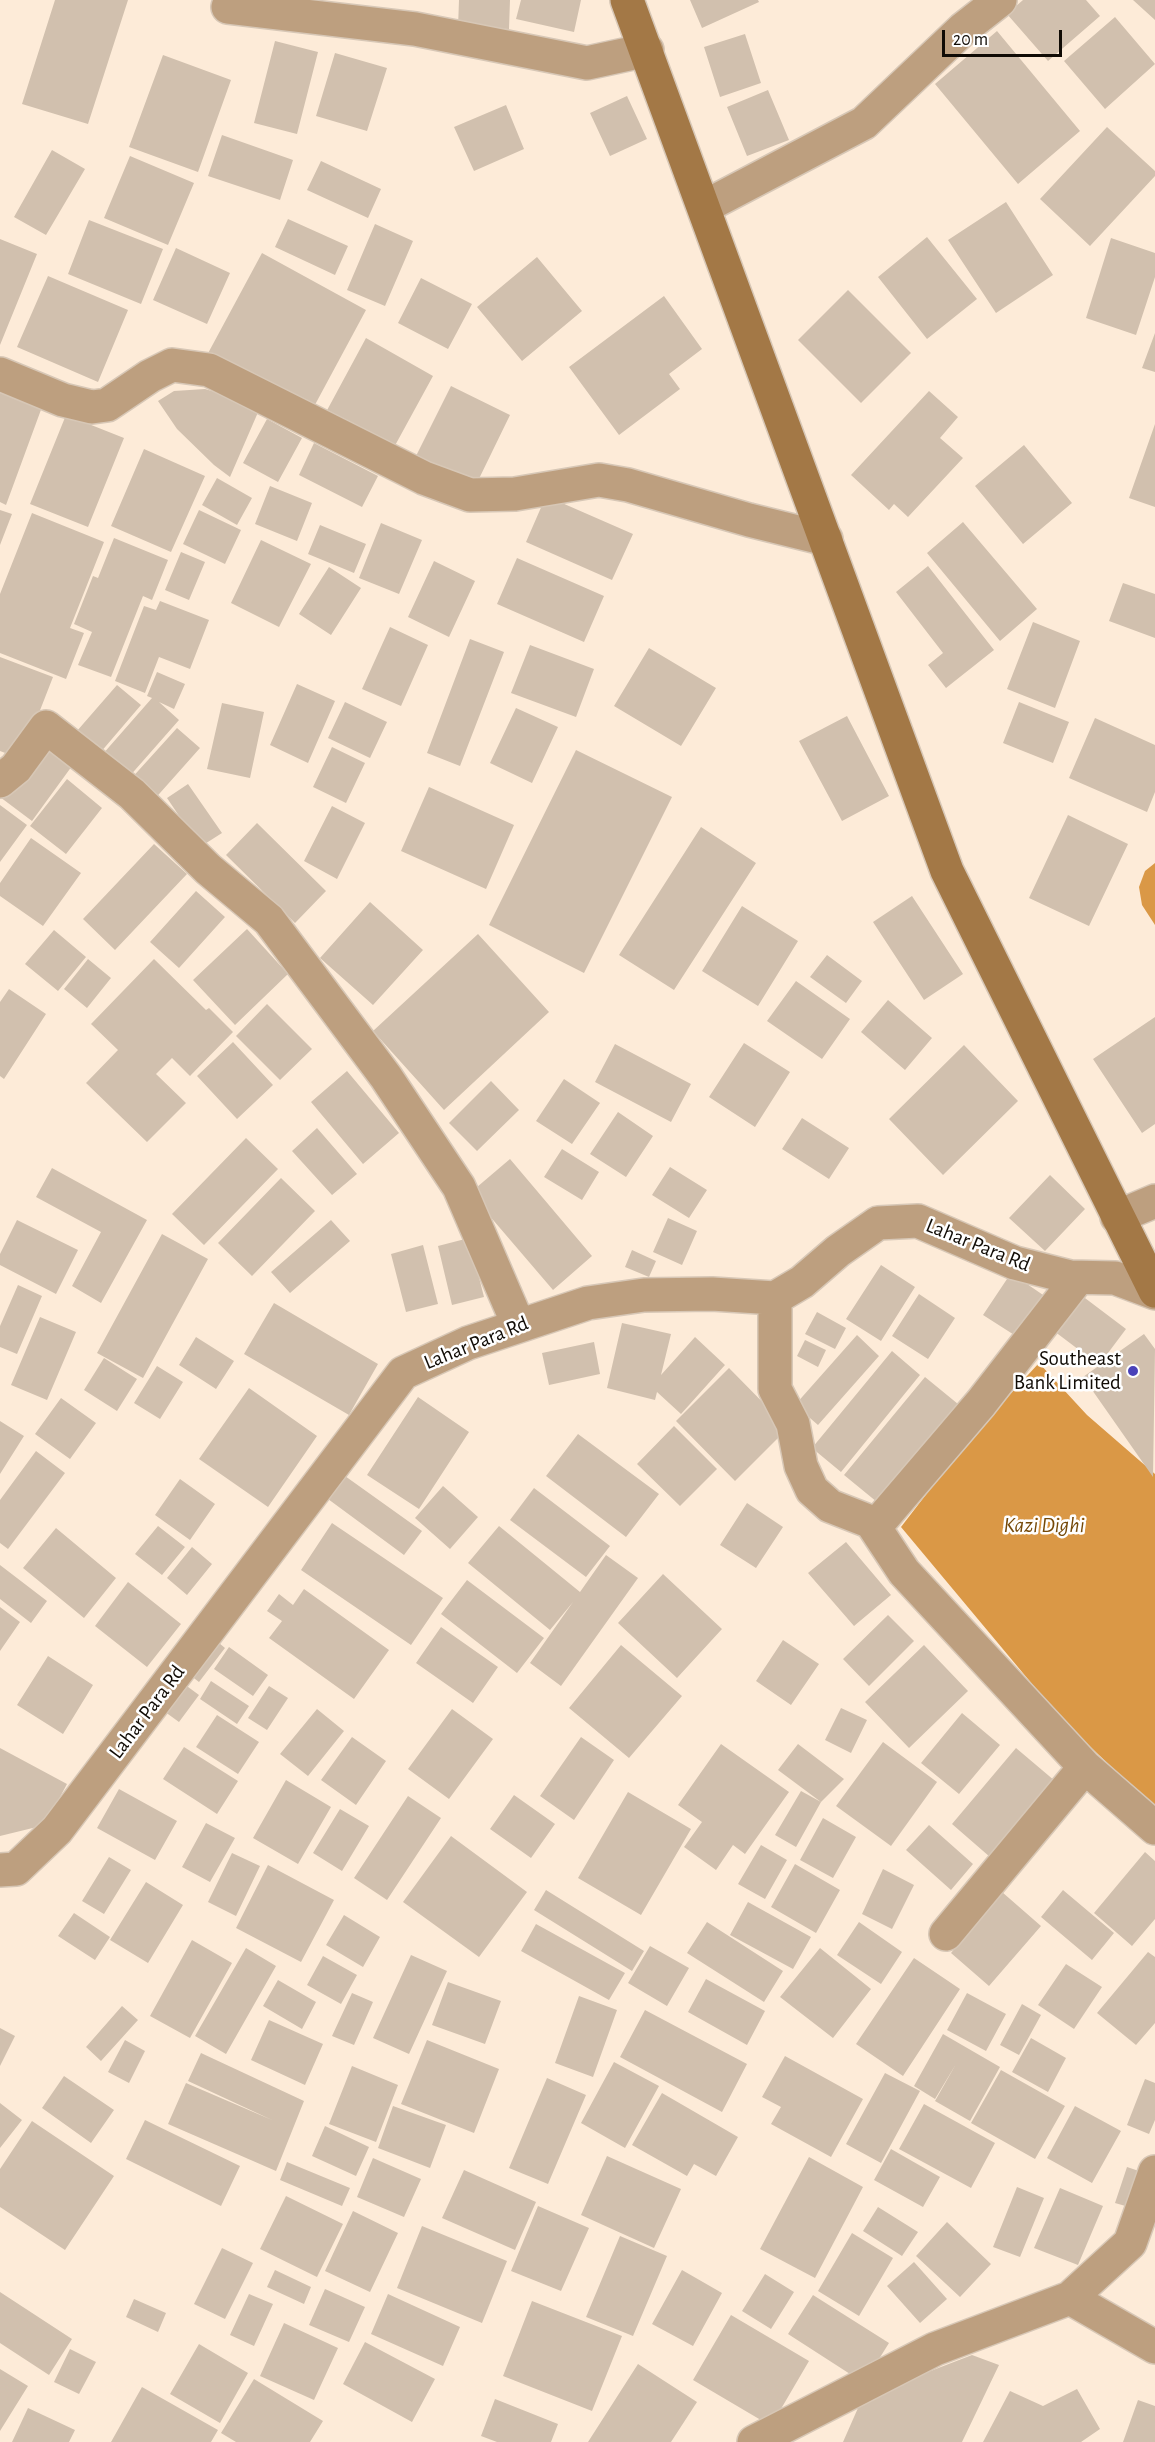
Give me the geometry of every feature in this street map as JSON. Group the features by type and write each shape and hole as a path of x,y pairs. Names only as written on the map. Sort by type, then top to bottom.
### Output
{"main road":[{"path":"627,0 947,871 1155,1292"}],"street":[{"path":"704,207 864,123 963,29 1000,0"},
{"path":"228,7 415,29 586,63 647,50"},
{"path":"0,375 63,400 92,407 107,405 150,376 172,365 209,370 424,478 470,495 515,494 599,480 628,485 749,520 826,539"},
{"path":"0,781 16,768 46,727 132,794 208,869 269,920 386,1077 459,1186 518,1324"},
{"path":"1117,1217 1155,1201"},
{"name":"Lahar Para Rd","path":"0,1870 16,1869 57,1830 403,1373 468,1343 518,1324 588,1303 644,1295 712,1294 775,1298 802,1282 838,1251 878,1223 918,1221 1015,1263 1078,1278 1115,1278 1155,1292"},
{"path":"875,1527 981,1403 1078,1278"},
{"path":"775,1298 775,1389 793,1424 801,1466 812,1490 830,1506 871,1522 904,1572 1085,1767 1155,1828"},
{"path":"946,1934 1085,1767"},
{"path":"754,2442 794,2433 935,2349 1071,2298 1130,2243 1155,2172"},
{"path":"1071,2298 1155,2347"}],"water":[{"path":"1155,863 1155,925 1142,905 1139,887 1145,871"},
{"name":"Kazi Dighi","path":"1039,1363 1087,1415 1155,1474 1155,1808 1063,1721 901,1527 968,1440"}],"building":[{"path":"55,0 128,0 88,124 22,104"},
{"path":"459,0 510,0 509,29 458,28"},
{"path":"521,0 581,0 574,32 516,19"},
{"path":"690,0 758,0 759,2 702,28"},
{"path":"1023,0 1086,0 1100,16 1048,61 1007,14"},
{"path":"1133,0 1155,0 1155,20"},
{"path":"1115,17 1155,64 1105,109 1064,61"},
{"path":"997,31 1080,131 1018,184 935,84"},
{"path":"745,34 761,83 720,97 704,47"},
{"path":"275,41 318,52 297,134 254,123"},
{"path":"335,53 387,68 367,131 316,116"},
{"path":"163,55 231,80 198,172 129,147"},
{"path":"768,90 789,140 747,156 727,107"},
{"path":"627,96 647,139 610,156 590,113"},
{"path":"506,105 524,149 474,171 454,127"},
{"path":"1107,127 1155,171 1155,176 1090,246 1040,199"},
{"path":"222,135 293,160 280,200 208,176"},
{"path":"52,150 85,169 46,235 14,217"},
{"path":"130,156 194,183 168,245 104,218"},
{"path":"321,161 381,189 368,218 307,190"},
{"path":"1006,202 1053,275 996,313 948,240"},
{"path":"288,219 348,246 335,275 275,247"},
{"path":"89,220 163,249 141,304 68,274"},
{"path":"375,224 413,241 385,306 347,290"},
{"path":"927,237 977,299 927,339 878,277"},
{"path":"1111,238 1155,253 1155,277 1136,335 1086,318"},
{"path":"0,239 37,254 0,345"},
{"path":"176,248 230,273 207,324 153,300"},
{"path":"262,253 366,310 310,414 206,357"},
{"path":"537,257 582,311 522,361 477,307"},
{"path":"48,276 128,310 98,382 17,347"},
{"path":"421,278 472,304 448,349 398,323"},
{"path":"848,290 911,353 861,403 798,340"},
{"path":"664,296 702,349 669,374 680,389 619,435 569,367"},
{"path":"1155,333 1155,372 1142,368"},
{"path":"366,338 433,376 392,451 325,414"},
{"path":"451,386 510,415 474,489 414,460"},
{"path":"205,389 229,396 259,410 230,477 214,465 177,429 158,401 174,391"},
{"path":"929,391 958,417 940,438 963,458 908,517 894,504 889,510 851,475"},
{"path":"0,392 42,407 6,505 0,502"},
{"path":"66,415 124,438 88,527 30,504"},
{"path":"267,419 302,438 278,482 243,463"},
{"path":"1155,424 1155,507 1129,498"},
{"path":"314,443 378,476 362,507 299,475"},
{"path":"1024,445 1072,503 1023,544 975,486"},
{"path":"144,449 205,476 171,552 111,526"},
{"path":"217,478 252,498 237,525 202,505"},
{"path":"270,486 312,503 297,541 255,524"},
{"path":"546,496 633,534 612,580 526,542"},
{"path":"0,510 12,514 0,545"},
{"path":"199,510 241,530 225,564 183,544"},
{"path":"32,513 104,542 70,628 84,633 66,679 0,653 0,594"},
{"path":"963,522 1037,609 1000,641 927,553"},
{"path":"381,523 422,540 399,594 359,578"},
{"path":"320,525 366,544 354,573 308,554"},
{"path":"114,538 168,560 152,600 143,596 111,677 78,665 92,632 74,624 93,576 98,578"},
{"path":"261,540 311,564 279,627 231,603"},
{"path":"181,552 205,562 189,600 165,590"},
{"path":"517,558 604,596 584,642 497,604"},
{"path":"434,561 475,581 449,637 408,617"},
{"path":"928,566 994,650 946,688 928,665 943,653 896,592"},
{"path":"329,567 361,588 331,635 299,614"},
{"path":"1123,583 1155,594 1155,638 1109,621"},
{"path":"160,601 209,620 190,669 159,657 145,693 115,681 144,606 156,610"},
{"path":"1033,622 1080,641 1055,708 1007,689"},
{"path":"390,627 428,645 401,706 362,689"},
{"path":"470,639 504,652 460,766 427,753"},
{"path":"530,645 594,669 576,717 511,693"},
{"path":"649,648 716,688 681,746 614,706"},
{"path":"0,657 53,677 21,759 0,751"},
{"path":"157,672 185,684 174,709 159,702 179,720 128,778 102,755 152,698 147,696"},
{"path":"297,684 335,701 308,763 270,745"},
{"path":"117,685 141,705 94,760 70,739"},
{"path":"345,702 387,722 370,758 328,738"},
{"path":"1019,702 1069,722 1053,763 1003,743"},
{"path":"222,703 264,712 250,778 207,769"},
{"path":"516,708 558,727 532,783 490,763"},
{"path":"847,716 889,796 842,821 799,741"},
{"path":"1095,718 1155,745 1155,792 1147,812 1069,778"},
{"path":"177,728 200,748 152,802 129,781"},
{"path":"41,742 72,766 32,821 0,797"},
{"path":"332,747 365,763 346,803 313,787"},
{"path":"576,750 672,797 584,973 489,925"},
{"path":"67,779 102,808 66,854 30,826"},
{"path":"188,784 222,833 200,847 167,798"},
{"path":"429,787 514,825 486,889 401,851"},
{"path":"0,805 27,825 0,862"},
{"path":"332,806 365,823 337,879 304,861"},
{"path":"1068,815 1128,844 1089,926 1029,898"},
{"path":"257,823 326,891 295,923 226,855"},
{"path":"701,827 756,863 674,990 619,955"},
{"path":"31,838 81,873 43,926 0,896 0,883"},
{"path":"154,844 187,874 115,950 83,919"},
{"path":"196,891 225,917 179,968 150,942"},
{"path":"912,896 963,974 924,1000 873,922"},
{"path":"370,902 423,950 373,1005 320,958"},
{"path":"742,906 798,941 758,1006 702,971"},
{"path":"247,929 288,974 235,1025 193,980"},
{"path":"54,930 86,957 58,991 25,964"},
{"path":"478,934 549,1012 444,1110 373,1031"},
{"path":"827,955 862,981 846,1003 810,977"},
{"path":"88,959 111,978 87,1008 64,989"},
{"path":"154,959 206,1010 209,1008 233,1032 190,1076 172,1058 156,1074 186,1103 147,1142 86,1083 118,1050 91,1024"},
{"path":"796,981 850,1019 822,1059 767,1021"},
{"path":"9,989 46,1014 4,1079 0,1076 0,1002"},
{"path":"888,1000 932,1038 905,1070 861,1032"},
{"path":"267,1004 312,1049 280,1080 236,1036"},
{"path":"1155,1017 1155,1124 1142,1133 1093,1059"},
{"path":"233,1042 273,1085 237,1119 197,1076"},
{"path":"744,1043 790,1072 755,1127 709,1097"},
{"path":"615,1044 691,1084 671,1122 595,1082"},
{"path":"964,1045 1018,1101 943,1175 889,1119"},
{"path":"347,1071 399,1133 363,1164 311,1102"},
{"path":"564,1079 600,1103 572,1144 536,1121"},
{"path":"491,1081 519,1110 477,1151 449,1123"},
{"path":"618,1112 653,1136 626,1177 590,1154"},
{"path":"802,1118 849,1148 829,1179 782,1149"},
{"path":"317,1128 357,1174 332,1195 292,1151"},
{"path":"246,1138 278,1169 204,1245 172,1214"},
{"path":"562,1149 599,1172 582,1200 544,1177"},
{"path":"510,1159 592,1256 553,1290 470,1193"},
{"path":"670,1167 707,1190 689,1218 652,1195"},
{"path":"52,1168 147,1220 101,1303 72,1286 101,1232 36,1197"},
{"path":"1050,1175 1085,1209 1045,1251 1009,1218"},
{"path":"281,1178 315,1211 252,1276 218,1243"},
{"path":"668,1218 697,1231 682,1265 653,1252"},
{"path":"17,1220 78,1250 56,1294 0,1265 0,1254"},
{"path":"331,1220 350,1241 290,1293 271,1272"},
{"path":"162,1234 208,1259 143,1378 97,1353"},
{"path":"469,1238 484,1297 452,1305 438,1246"},
{"path":"423,1245 438,1304 406,1312 391,1254"},
{"path":"632,1250 656,1261 649,1277 625,1267"},
{"path":"881,1265 915,1287 881,1341 846,1319"},
{"path":"1011,1273 1046,1297 1019,1338 983,1315"},
{"path":"18,1285 42,1296 17,1354 0,1347 0,1326"},
{"path":"1077,1292 1126,1329 1099,1365 1050,1328"},
{"path":"919,1294 955,1318 928,1359 892,1336"},
{"path":"274,1303 378,1364 349,1415 244,1354"},
{"path":"817,1312 846,1328 835,1349 805,1334"},
{"path":"40,1317 76,1332 47,1400 11,1385"},
{"path":"622,1323 671,1334 661,1375 695,1337 725,1365 681,1414 657,1392 655,1400 607,1388"},
{"path":"1144,1334 1155,1349 1153,1477 1083,1377"},
{"path":"857,1335 879,1356 818,1425 795,1405"},
{"path":"196,1337 234,1361 216,1389 179,1365"},
{"path":"805,1340 826,1350 818,1367 797,1356"},
{"path":"594,1342 600,1374 549,1385 542,1353"},
{"path":"892,1351 920,1375 841,1472 812,1448"},
{"path":"104,1358 137,1379 117,1411 84,1390"},
{"path":"157,1366 183,1382 160,1419 134,1403"},
{"path":"729,1368 788,1428 735,1481 676,1421"},
{"path":"925,1377 958,1404 877,1502 844,1475"},
{"path":"249,1388 317,1436 268,1507 199,1459"},
{"path":"418,1397 469,1432 419,1509 367,1475"},
{"path":"61,1398 96,1423 70,1459 35,1434"},
{"path":"0,1421 24,1436 0,1474"},
{"path":"674,1426 717,1469 680,1506 637,1464"},
{"path":"578,1434 659,1494 626,1537 546,1476"},
{"path":"36,1451 65,1473 8,1549 0,1543 0,1500"},
{"path":"345,1476 422,1531 404,1555 328,1499"},
{"path":"180,1479 215,1504 190,1540 155,1515"},
{"path":"443,1486 478,1517 450,1549 415,1518"},
{"path":"534,1488 610,1546 586,1577 510,1520"},
{"path":"747,1503 783,1527 756,1568 720,1545"},
{"path":"332,1523 443,1598 411,1645 301,1570"},
{"path":"158,1526 185,1547 162,1575 135,1554"},
{"path":"499,1526 580,1592 606,1555 638,1578 561,1686 530,1663 573,1602 550,1630 468,1563"},
{"path":"56,1528 116,1578 84,1618 23,1568"},
{"path":"846,1542 891,1595 854,1626 808,1573"},
{"path":"192,1547 212,1564 187,1595 167,1578"},
{"path":"0,1565 47,1601 31,1623 0,1599"},
{"path":"663,1574 722,1629 677,1678 618,1623"},
{"path":"467,1580 544,1638 517,1673 441,1614"},
{"path":"128,1582 181,1624 147,1667 95,1626"},
{"path":"304,1589 389,1650 354,1699 269,1638 282,1621 267,1611 279,1594 293,1605"},
{"path":"0,1607 20,1622 0,1651"},
{"path":"888,1615 914,1641 869,1686 843,1659"},
{"path":"441,1627 498,1667 473,1703 416,1663"},
{"path":"213,1638 225,1648 199,1682 186,1672"},
{"path":"783,1640 819,1664 791,1705 756,1681"},
{"path":"621,1645 682,1696 629,1758 569,1708"},
{"path":"924,1645 968,1691 909,1748 865,1702"},
{"path":"229,1647 268,1675 253,1696 214,1669"},
{"path":"48,1656 93,1685 63,1734 17,1705"},
{"path":"180,1681 199,1695 179,1722 161,1709"},
{"path":"211,1681 249,1706 237,1724 200,1699"},
{"path":"269,1686 288,1698 267,1730 248,1718"},
{"path":"841,1708 867,1720 851,1753 825,1740"},
{"path":"317,1709 344,1731 308,1776 280,1754"},
{"path":"452,1709 493,1739 449,1799 408,1769"},
{"path":"962,1713 1000,1745 959,1794 921,1763"},
{"path":"217,1715 259,1742 238,1774 196,1747"},
{"path":"352,1737 386,1761 356,1805 321,1780"},
{"path":"581,1737 614,1760 574,1820 540,1796"},
{"path":"883,1742 937,1782 891,1846 836,1806"},
{"path":"721,1744 789,1792 745,1854 733,1845 716,1870 684,1847 702,1822 678,1805"},
{"path":"798,1744 844,1779 821,1802 778,1770"},
{"path":"184,1747 238,1781 217,1814 163,1779"},
{"path":"0,1748 67,1784 45,1825 0,1836"},
{"path":"1016,1748 1055,1781 990,1857 952,1824"},
{"path":"286,1780 331,1807 298,1864 253,1838"},
{"path":"119,1789 177,1821 155,1860 97,1828"},
{"path":"801,1791 821,1802 796,1847 775,1835"},
{"path":"628,1792 691,1829 641,1915 578,1878"},
{"path":"514,1795 555,1824 531,1858 490,1829"},
{"path":"408,1796 441,1818 387,1900 354,1878"},
{"path":"340,1809 369,1826 342,1871 313,1853"},
{"path":"823,1818 856,1837 833,1878 800,1860"},
{"path":"206,1823 235,1838 210,1882 182,1867"},
{"path":"929,1825 973,1864 951,1890 906,1850"},
{"path":"451,1836 527,1892 479,1957 403,1902"},
{"path":"761,1845 787,1860 765,1899 738,1884"},
{"path":"1145,1852 1155,1861 1155,1919 1132,1946 1094,1913"},
{"path":"232,1853 260,1866 236,1916 208,1902"},
{"path":"109,1857 131,1870 104,1914 82,1901"},
{"path":"795,1864 840,1890 816,1933 771,1907"},
{"path":"268,1865 334,1900 301,1962 236,1928"},
{"path":"883,1869 914,1885 892,1929 862,1914"},
{"path":"146,1882 183,1905 148,1963 110,1940"},
{"path":"546,1890 644,1951 632,1971 534,1910"},
{"path":"1063,1890 1114,1933 1092,1960 1041,1917"},
{"path":"1002,1892 1041,1926 989,1986 951,1953"},
{"path":"748,1902 811,1937 793,1969 730,1935"},
{"path":"74,1913 110,1937 95,1960 58,1936"},
{"path":"344,1915 380,1937 363,1967 326,1945"},
{"path":"707,1922 783,1971 764,2002 687,1953"},
{"path":"859,1922 902,1952 881,1984 837,1955"},
{"path":"536,1924 625,1973 609,2000 521,1951"},
{"path":"192,1940 232,1963 190,2038 150,2016"},
{"path":"650,1946 689,1968 667,2006 628,1983"},
{"path":"246,1948 276,1966 226,2054 195,2036"},
{"path":"820,1948 871,1989 833,2038 780,1997"},
{"path":"1148,1952 1155,1957 1155,2023 1136,2045 1097,2013"},
{"path":"411,1955 447,1971 409,2054 373,2038"},
{"path":"323,1956 357,1975 341,2004 307,1985"},
{"path":"914,1958 960,1989 903,2076 856,2044"},
{"path":"1066,1964 1102,1987 1074,2029 1038,2005"},
{"path":"706,1979 765,2011 747,2045 688,2012"},
{"path":"278,1980 316,2002 302,2029 263,2006"},
{"path":"448,1982 501,2001 485,2044 432,2025"},
{"path":"352,1993 373,2002 354,2045 332,2036"},
{"path":"967,1993 1006,2014 986,2051 947,2030"},
{"path":"579,1996 617,2010 593,2077 555,2063"},
{"path":"1022,2004 1041,2015 1019,2055 1000,2045"},
{"path":"122,2006 138,2020 101,2061 86,2047"},
{"path":"645,2010 747,2064 722,2112 620,2057"},
{"path":"269,2020 323,2044 305,2085 251,2060"},
{"path":"0,2028 15,2036 0,2066"},
{"path":"943,2034 1000,2067 970,2121 935,2101 956,2064 935,2099 914,2086"},
{"path":"1031,2038 1066,2058 1048,2092 1012,2072"},
{"path":"125,2040 145,2051 129,2083 108,2072"},
{"path":"427,2040 499,2069 474,2133 401,2104"},
{"path":"201,2053 304,2101 276,2171 168,2124 186,2083 272,2120 188,2081"},
{"path":"785,2056 863,2099 831,2157 771,2124 781,2107 762,2097"},
{"path":"614,2062 659,2086 625,2148 581,2123"},
{"path":"352,2066 398,2085 376,2142 329,2124"},
{"path":"1001,2070 1065,2106 1035,2159 971,2123"},
{"path":"885,2073 920,2091 881,2163 846,2144"},
{"path":"64,2076 114,2110 91,2143 42,2108"},
{"path":"547,2078 586,2095 548,2184 509,2168"},
{"path":"1145,2079 1155,2083 1155,2120 1149,2134 1127,2125"},
{"path":"662,2093 738,2137 716,2176 694,2164 687,2176 632,2145"},
{"path":"0,2103 22,2120 0,2148"},
{"path":"924,2104 995,2143 971,2188 899,2149"},
{"path":"393,2106 446,2125 430,2168 378,2148"},
{"path":"1075,2106 1121,2131 1092,2183 1047,2158"},
{"path":"145,2120 240,2166 221,2206 126,2159"},
{"path":"32,2121 114,2176 65,2250 0,2207 0,2169"},
{"path":"325,2126 369,2147 356,2176 312,2156"},
{"path":"891,2149 940,2177 923,2207 874,2180"},
{"path":"607,2156 681,2189 654,2248 581,2215"},
{"path":"809,2157 863,2187 815,2278 760,2249"},
{"path":"373,2158 421,2179 404,2217 357,2197"},
{"path":"287,2162 350,2188 342,2206 280,2180"},
{"path":"1127,2167 1148,2174 1136,2209 1115,2203"},
{"path":"464,2170 536,2202 515,2250 442,2218"},
{"path":"1017,2187 1044,2198 1020,2257 993,2247"},
{"path":"1060,2188 1103,2206 1078,2265 1034,2248"},
{"path":"286,2196 343,2224 317,2277 260,2249"},
{"path":"538,2206 589,2228 561,2291 511,2271"},
{"path":"878,2207 918,2232 902,2256 863,2231"},
{"path":"353,2211 398,2233 370,2292 325,2271"},
{"path":"947,2222 991,2264 960,2297 916,2256"},
{"path":"422,2226 507,2261 482,2323 397,2288"},
{"path":"852,2233 893,2258 859,2316 818,2291"},
{"path":"620,2236 667,2256 633,2336 586,2317"},
{"path":"222,2248 253,2263 225,2319 194,2304"},
{"path":"914,2262 947,2299 920,2323 887,2286"},
{"path":"275,2270 311,2287 304,2304 267,2287"},
{"path":"682,2270 722,2293 693,2346 652,2324"},
{"path":"765,2274 794,2292 771,2329 742,2311"},
{"path":"325,2289 365,2307 349,2342 309,2325"},
{"path":"0,2292 72,2339 49,2375 0,2343"},
{"path":"249,2294 273,2304 254,2346 230,2335"},
{"path":"388,2294 460,2327 443,2366 371,2334"},
{"path":"813,2295 889,2343 864,2383 788,2334"},
{"path":"134,2299 166,2313 158,2332 126,2317"},
{"path":"532,2301 622,2336 592,2411 503,2376"},
{"path":"731,2315 809,2361 771,2426 693,2380"},
{"path":"284,2323 338,2348 314,2400 260,2376"},
{"path":"365,2342 435,2379 412,2422 343,2384"},
{"path":"199,2344 248,2373 220,2423 170,2394"},
{"path":"70,2349 96,2362 79,2394 54,2382"},
{"path":"972,2355 999,2365 962,2442 843,2442 858,2408 902,2382"},
{"path":"638,2364 697,2402 671,2442 588,2442"},
{"path":"0,2369 28,2386 0,2431"},
{"path":"254,2379 323,2421 310,2442 236,2442 221,2433"},
{"path":"142,2387 218,2430 211,2442 111,2442"},
{"path":"1077,2389 1100,2429 1081,2442 983,2442 1010,2391 1043,2406"},
{"path":"495,2399 558,2424 551,2442 497,2442 481,2436"},
{"path":"1138,2400 1155,2406 1155,2442 1123,2442"},
{"path":"28,2408 75,2430 69,2442 12,2442"}],"place":[{"name":"Southeast Bank Limited","path":"1133,1371"}]}
